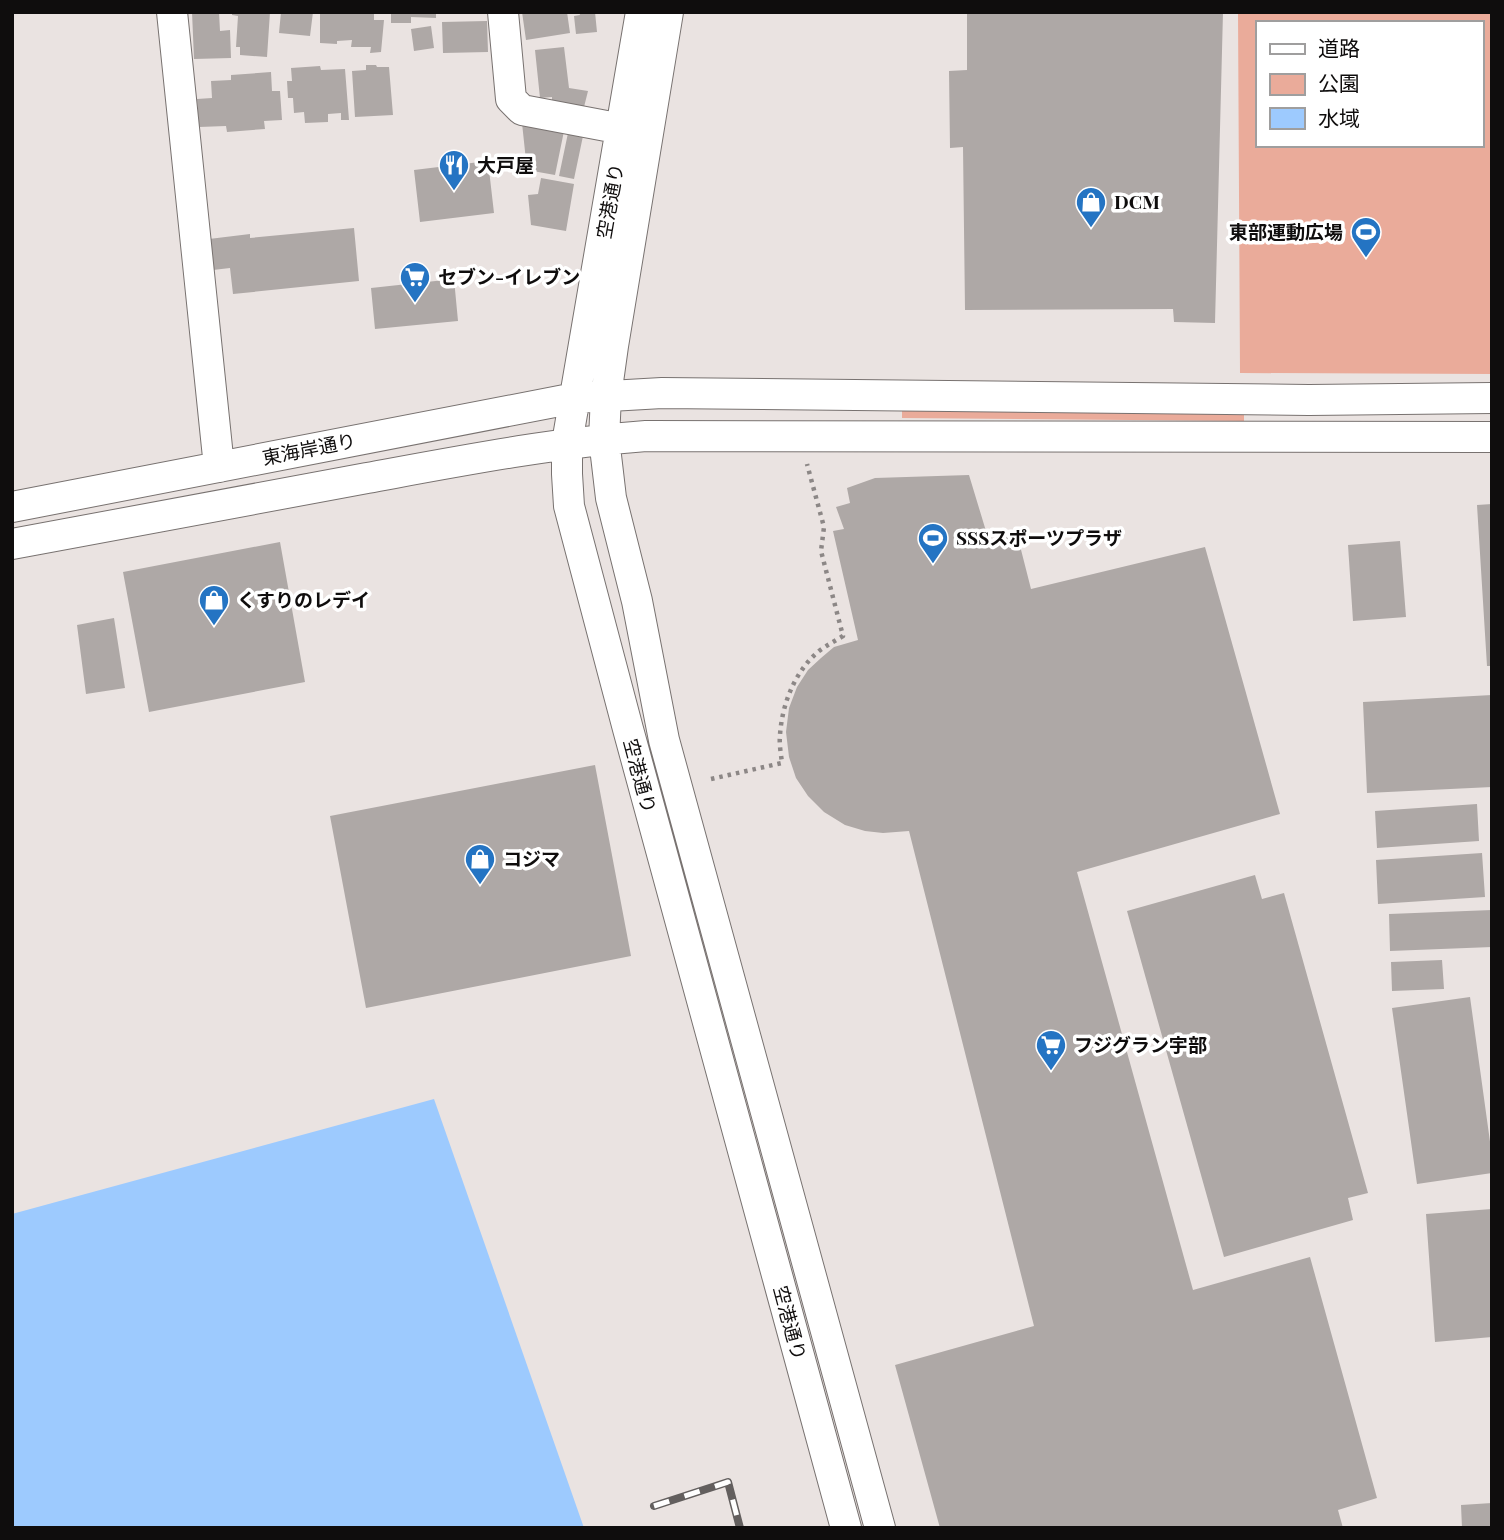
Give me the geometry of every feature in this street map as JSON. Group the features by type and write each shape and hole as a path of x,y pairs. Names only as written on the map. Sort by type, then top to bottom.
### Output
{"street":[{"path":"172,12 219,467"},
{"path":"503,12 511,99 516,105 522,110 622,129"},
{"name":"空港通り","path":"641,12 567,443 569,506 631,743 846,1528"},
{"name":"空港通り","path":"668,12 606,396 604,439 611,498 638,601 664,740 880,1528"},
{"name":"東海岸通り","path":"12,507 575,398 662,393 1309,400 1492,398"},
{"name":"東海岸通り","path":"12,544 221,504 567,443 604,439 646,436 1492,437"}],"path":[{"path":"711,779 782,763 779,737 789,692 801,670 819,651 843,636 821,551 824,527 806,461"}],"green space":[{"name":"東部運動広場","path":"1238,12 1492,12 1492,374 1240,373"},
{"path":"902,408 1244,411 1244,421 902,418"}],"water":[{"path":"434,1099 584,1528 12,1528 12,1214"}],"building":[{"path":"192,12 219,12 220,31 230,30 231,58 194,59"},
{"path":"232,12 270,12 267,57 240,55 240,47 236,47 238,16 232,15"},
{"path":"281,12 313,12 310,36 279,33"},
{"path":"320,12 374,12 374,20 384,20 381,52 370,53 371,47 351,47 352,40 337,41 337,44 320,43"},
{"path":"391,12 436,12 436,18 411,17 411,23 391,23"},
{"path":"522,12 567,12 570,33 526,40"},
{"path":"579,12 595,12 597,32 576,34 574,16 580,15"},
{"name":"DCM","path":"967,12 1223,12 1215,323 1174,322 1173,309 965,310 963,147 950,148 949,71 967,70"},
{"path":"487,21 488,52 443,53 442,22"},
{"path":"431,26 434,48 414,51 411,29"},
{"path":"564,47 569,88 588,91 584,107 552,101 552,97 540,98 535,50"},
{"path":"366,65 389,67 393,115 355,117 352,71 366,70"},
{"path":"320,66 321,70 345,69 349,120 341,120 341,113 328,114 328,122 305,123 304,112 294,113 293,98 288,98 287,81 292,81 291,68"},
{"path":"271,72 272,91 280,91 282,120 264,121 265,129 227,132 226,126 199,127 197,99 212,98 211,81 231,80 231,75"},
{"path":"522,123 564,131 555,175 527,170"},
{"path":"568,133 583,136 574,179 559,176"},
{"name":"大戸屋","path":"488,161 494,213 420,222 414,170"},
{"path":"541,178 574,184 566,231 531,225 528,195 538,194"},
{"path":"354,228 359,281 233,294 230,268 213,270 209,239 250,234 250,238"},
{"name":"セブン-イレブン","path":"454,279 458,321 375,329 371,288"},
{"name":"フジグラン宇部","path":"969,475 989,541 1017,534 1031,589 1205,547 1280,814 1077,872 1193,1290 1310,1257 1377,1498 1338,1510 1343,1528 940,1528 895,1365 1034,1326 909,831 865,831 845,825 824,812 808,796 796,778 789,757 786,732 789,708 797,687 808,670 834,647 858,640 833,531 844,529 836,507 850,503 847,488 875,478"},
{"path":"1492,504 1492,666 1487,666 1477,505"},
{"path":"1400,541 1406,617 1353,621 1348,545"},
{"name":"くすりのレデイ","path":"280,542 305,682 149,712 123,572"},
{"path":"114,618 125,688 86,694 77,625"},
{"path":"1492,695 1492,787 1367,793 1363,702"},
{"name":"コジマ","path":"595,765 631,956 366,1008 330,816"},
{"path":"1477,804 1479,841 1377,848 1375,811"},
{"path":"1482,853 1485,897 1378,904 1376,860"},
{"path":"1255,875 1262,899 1284,893 1368,1193 1348,1198 1353,1220 1224,1257 1127,911"},
{"path":"1492,910 1492,947 1390,951 1389,914"},
{"path":"1442,960 1444,989 1392,991 1391,962"},
{"path":"1470,997 1492,1156 1492,1173 1417,1184 1392,1008"},
{"path":"1492,1209 1492,1337 1435,1342 1426,1214"},
{"path":"1492,1503 1492,1528 1462,1528 1461,1505"}],"railway":[{"path":"654,1506 728,1482 740,1528"}],"place":[{"name":"大戸屋","path":"454,192"},
{"name":"DCM","path":"1091,229"},
{"name":"東部運動広場","path":"1366,259"},
{"name":"セブン-イレブン","path":"415,304"},
{"name":"SSSスポーツプラザ","path":"933,565"},
{"name":"くすりのレデイ","path":"214,627"},
{"name":"コジマ","path":"480,886"},
{"name":"フジグラン宇部","path":"1051,1072"}]}
